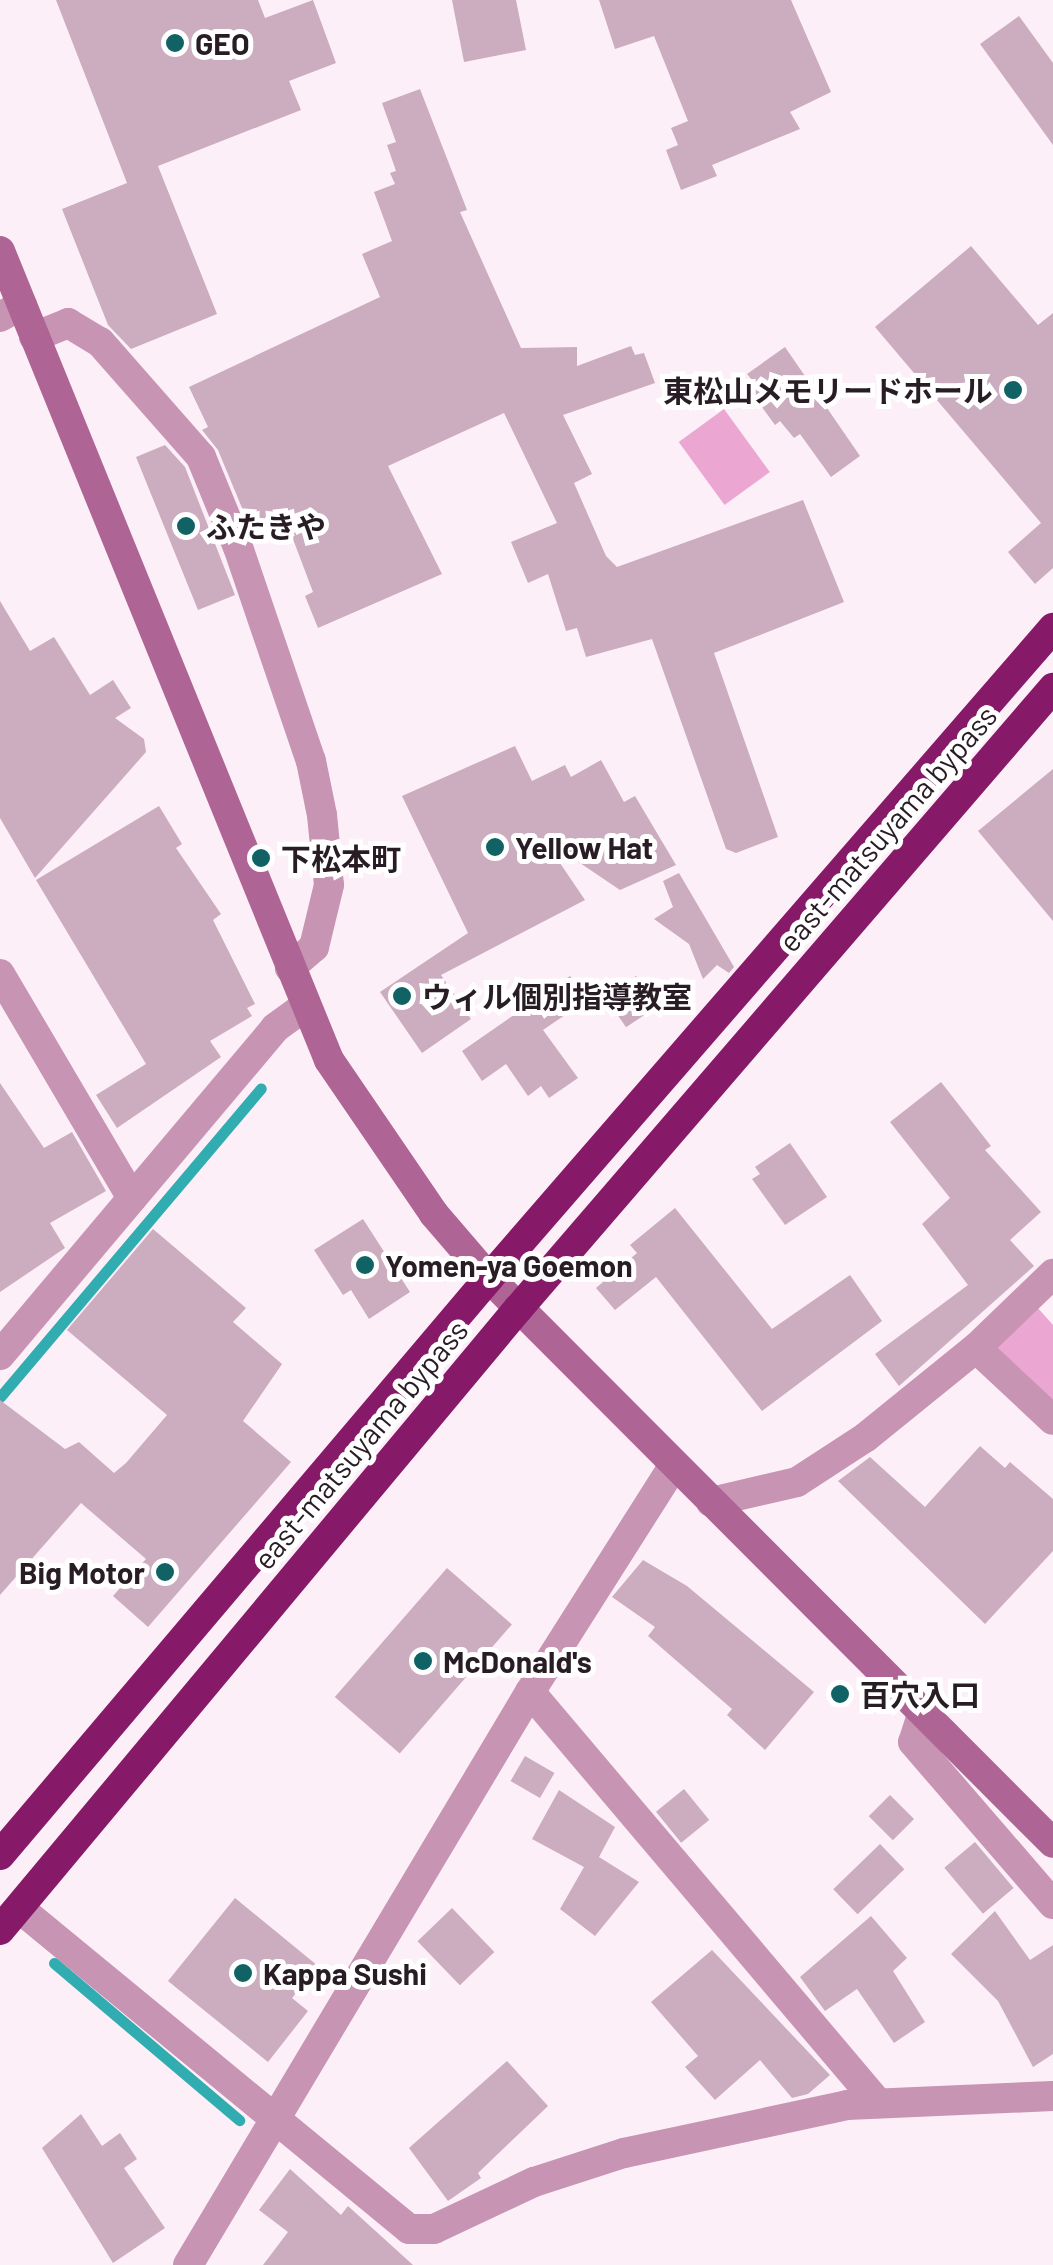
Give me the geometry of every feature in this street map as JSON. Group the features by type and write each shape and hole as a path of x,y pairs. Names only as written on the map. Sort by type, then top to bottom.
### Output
{"highway":[{"name":"east-matsuyama bypass","path":"0,1856 488,1278 1053,628"},
{"name":"east-matsuyama bypass","path":"9,1919 518,1309 1053,688"}],"street":[{"path":"0,252 11,311 34,337 305,1006 330,1060 371,1122 442,1226 488,1278 1053,1843"},
{"path":"34,337 68,323 100,342 201,457 224,513 311,761 322,815 329,885 314,947 290,968"},
{"path":"0,974 132,1198"},
{"path":"0,1355 275,1028 305,1006"},
{"path":"711,1502 797,1482 866,1438 976,1348 1053,1274"},
{"path":"976,1348 1053,1420"},
{"path":"188,2265 277,2122 530,1692 674,1465"},
{"path":"530,1692 878,2103"},
{"path":"922,1715 913,1742 1053,1904"},
{"path":"9,1919 277,2122 408,2229 434,2229 534,2182 624,2153 878,2103 1053,2096"}],"shaded area":[{"path":"724,409 770,472 725,505 679,442"},
{"path":"1037,1307 1053,1325 1053,1402 999,1357 997,1339"}],"building":[{"path":"56,0 258,0 265,18 313,0 336,63 289,81 301,110 158,166 217,314 131,349 108,325 62,209 127,183"},
{"path":"452,0 516,0 526,50 464,62"},
{"path":"599,0 791,0 831,92 790,112 800,129 712,165 717,176 681,190 666,150 678,145 671,128 688,121 654,36 615,49"},
{"path":"1019,16 1053,63 1053,145 980,44"},
{"path":"420,89 467,210 460,212 521,348 577,347 577,366 631,346 635,355 644,353 655,383 563,415 592,474 574,483 606,556 617,567 803,500 844,602 714,653 778,837 736,853 726,849 652,639 586,657 577,628 566,631 548,574 528,583 511,542 557,523 504,413 388,466 442,574 318,628 305,596 313,592 285,518 252,532 218,450 202,430 208,427 189,387 380,297 362,254 392,241 374,192 395,184 390,173 396,171 387,145 396,142 382,103"},
{"path":"971,246 1038,325 1053,313 1053,568 1035,584 1008,552 1041,523 875,327"},
{"path":"785,347 860,456 831,477 800,434 794,438 780,421 775,425 745,384 752,380 747,374"},
{"name":"ふたきや","path":"165,445 185,467 235,595 198,610 136,457"},
{"path":"0,601 30,651 54,637 90,695 113,680 131,708 115,718 144,739 146,752 35,878 0,818"},
{"path":"515,746 532,781 565,765 571,777 601,760 624,802 635,796 676,865 620,890 543,838 585,900 441,975 471,1019 422,1053 380,992 468,933 402,796"},
{"path":"1053,769 1053,921 978,831"},
{"path":"159,806 182,844 176,848 221,914 213,920 255,1004 247,1008 252,1016 210,1041 221,1057 117,1128 96,1095 146,1064 36,880"},
{"path":"679,873 734,967 729,973 717,965 703,979 689,944 654,919 673,907 663,881"},
{"path":"570,976 587,1000 543,1030 578,1078 549,1098 541,1086 528,1096 506,1064 482,1081 462,1051"},
{"path":"636,976 657,1007 626,1027 605,997"},
{"path":"941,1082 991,1146 985,1150 1041,1212 1010,1240 1034,1266 899,1386 875,1354 968,1285 922,1224 950,1198 890,1122"},
{"path":"0,1083 44,1148 72,1132 106,1191 50,1223 65,1248 0,1292"},
{"path":"790,1143 827,1197 785,1225 752,1179 760,1174 755,1167"},
{"path":"675,1208 772,1329 850,1275 882,1321 762,1411 656,1277 615,1310 596,1288 637,1253 630,1245"},
{"path":"363,1219 410,1292 369,1319 351,1290 343,1295 314,1250"},
{"path":"153,1229 246,1308 233,1322 282,1364 243,1421 291,1462 148,1627 113,1596 146,1559 81,1503 0,1595 0,1400 65,1449 79,1442 114,1473 126,1463 167,1415 67,1330"},
{"path":"980,1446 1005,1468 1010,1462 1053,1499 1053,1551 985,1624 838,1481 870,1457 925,1507"},
{"path":"643,1560 687,1586 814,1692 765,1750 727,1715 732,1709 648,1636 655,1627 612,1597"},
{"name":"McDonald's","path":"447,1568 512,1624 400,1753 335,1697"},
{"path":"525,1756 554,1773 540,1798 510,1781"},
{"path":"684,1789 709,1820 681,1843 656,1812"},
{"path":"559,1790 615,1827 599,1857 639,1882 595,1936 560,1909 584,1867 532,1839"},
{"path":"890,1795 914,1819 893,1840 869,1816"},
{"path":"975,1842 1014,1888 983,1914 944,1868"},
{"path":"880,1844 904,1869 858,1914 833,1889"},
{"name":"Kappa Sushi","path":"235,1898 318,1966 292,1998 308,2011 268,2062 168,1981"},
{"path":"452,1908 494,1952 460,1985 417,1941"},
{"path":"995,1911 1030,1960 1053,1945 1053,2054 1033,2067 998,2001 951,1954"},
{"path":"871,1916 907,1958 893,1971 925,2022 894,2043 857,1989 825,2011 800,1977"},
{"path":"712,1950 830,2075 808,2094 792,2098 760,2060 715,2100 685,2067 698,2056 651,2002"},
{"path":"507,2061 548,2106 478,2173 481,2178 448,2201 409,2148"},
{"path":"81,2114 102,2146 120,2133 137,2159 124,2168 165,2228 113,2263 42,2148"},
{"path":"290,2169 341,2215 348,2206 413,2265 263,2265 288,2232 259,2210"}],"waterway":[{"path":"0,1397 261,1088"},
{"path":"54,1963 239,2120"}],"place":[{"name":"GEO","path":"175,43"},
{"name":"東松山メモリードホール","path":"1013,390"},
{"name":"ふたきや","path":"186,526"},
{"name":"Yellow Hat","path":"495,847"},
{"name":"下松本町","path":"261,858"},
{"name":"ウィル個別指導教室","path":"402,996"},
{"name":"Yomen-ya Goemon","path":"365,1265"},
{"name":"Big Motor","path":"165,1572"},
{"name":"McDonald's","path":"423,1661"},
{"name":"百穴入口","path":"840,1694"},
{"name":"Kappa Sushi","path":"243,1973"}]}
